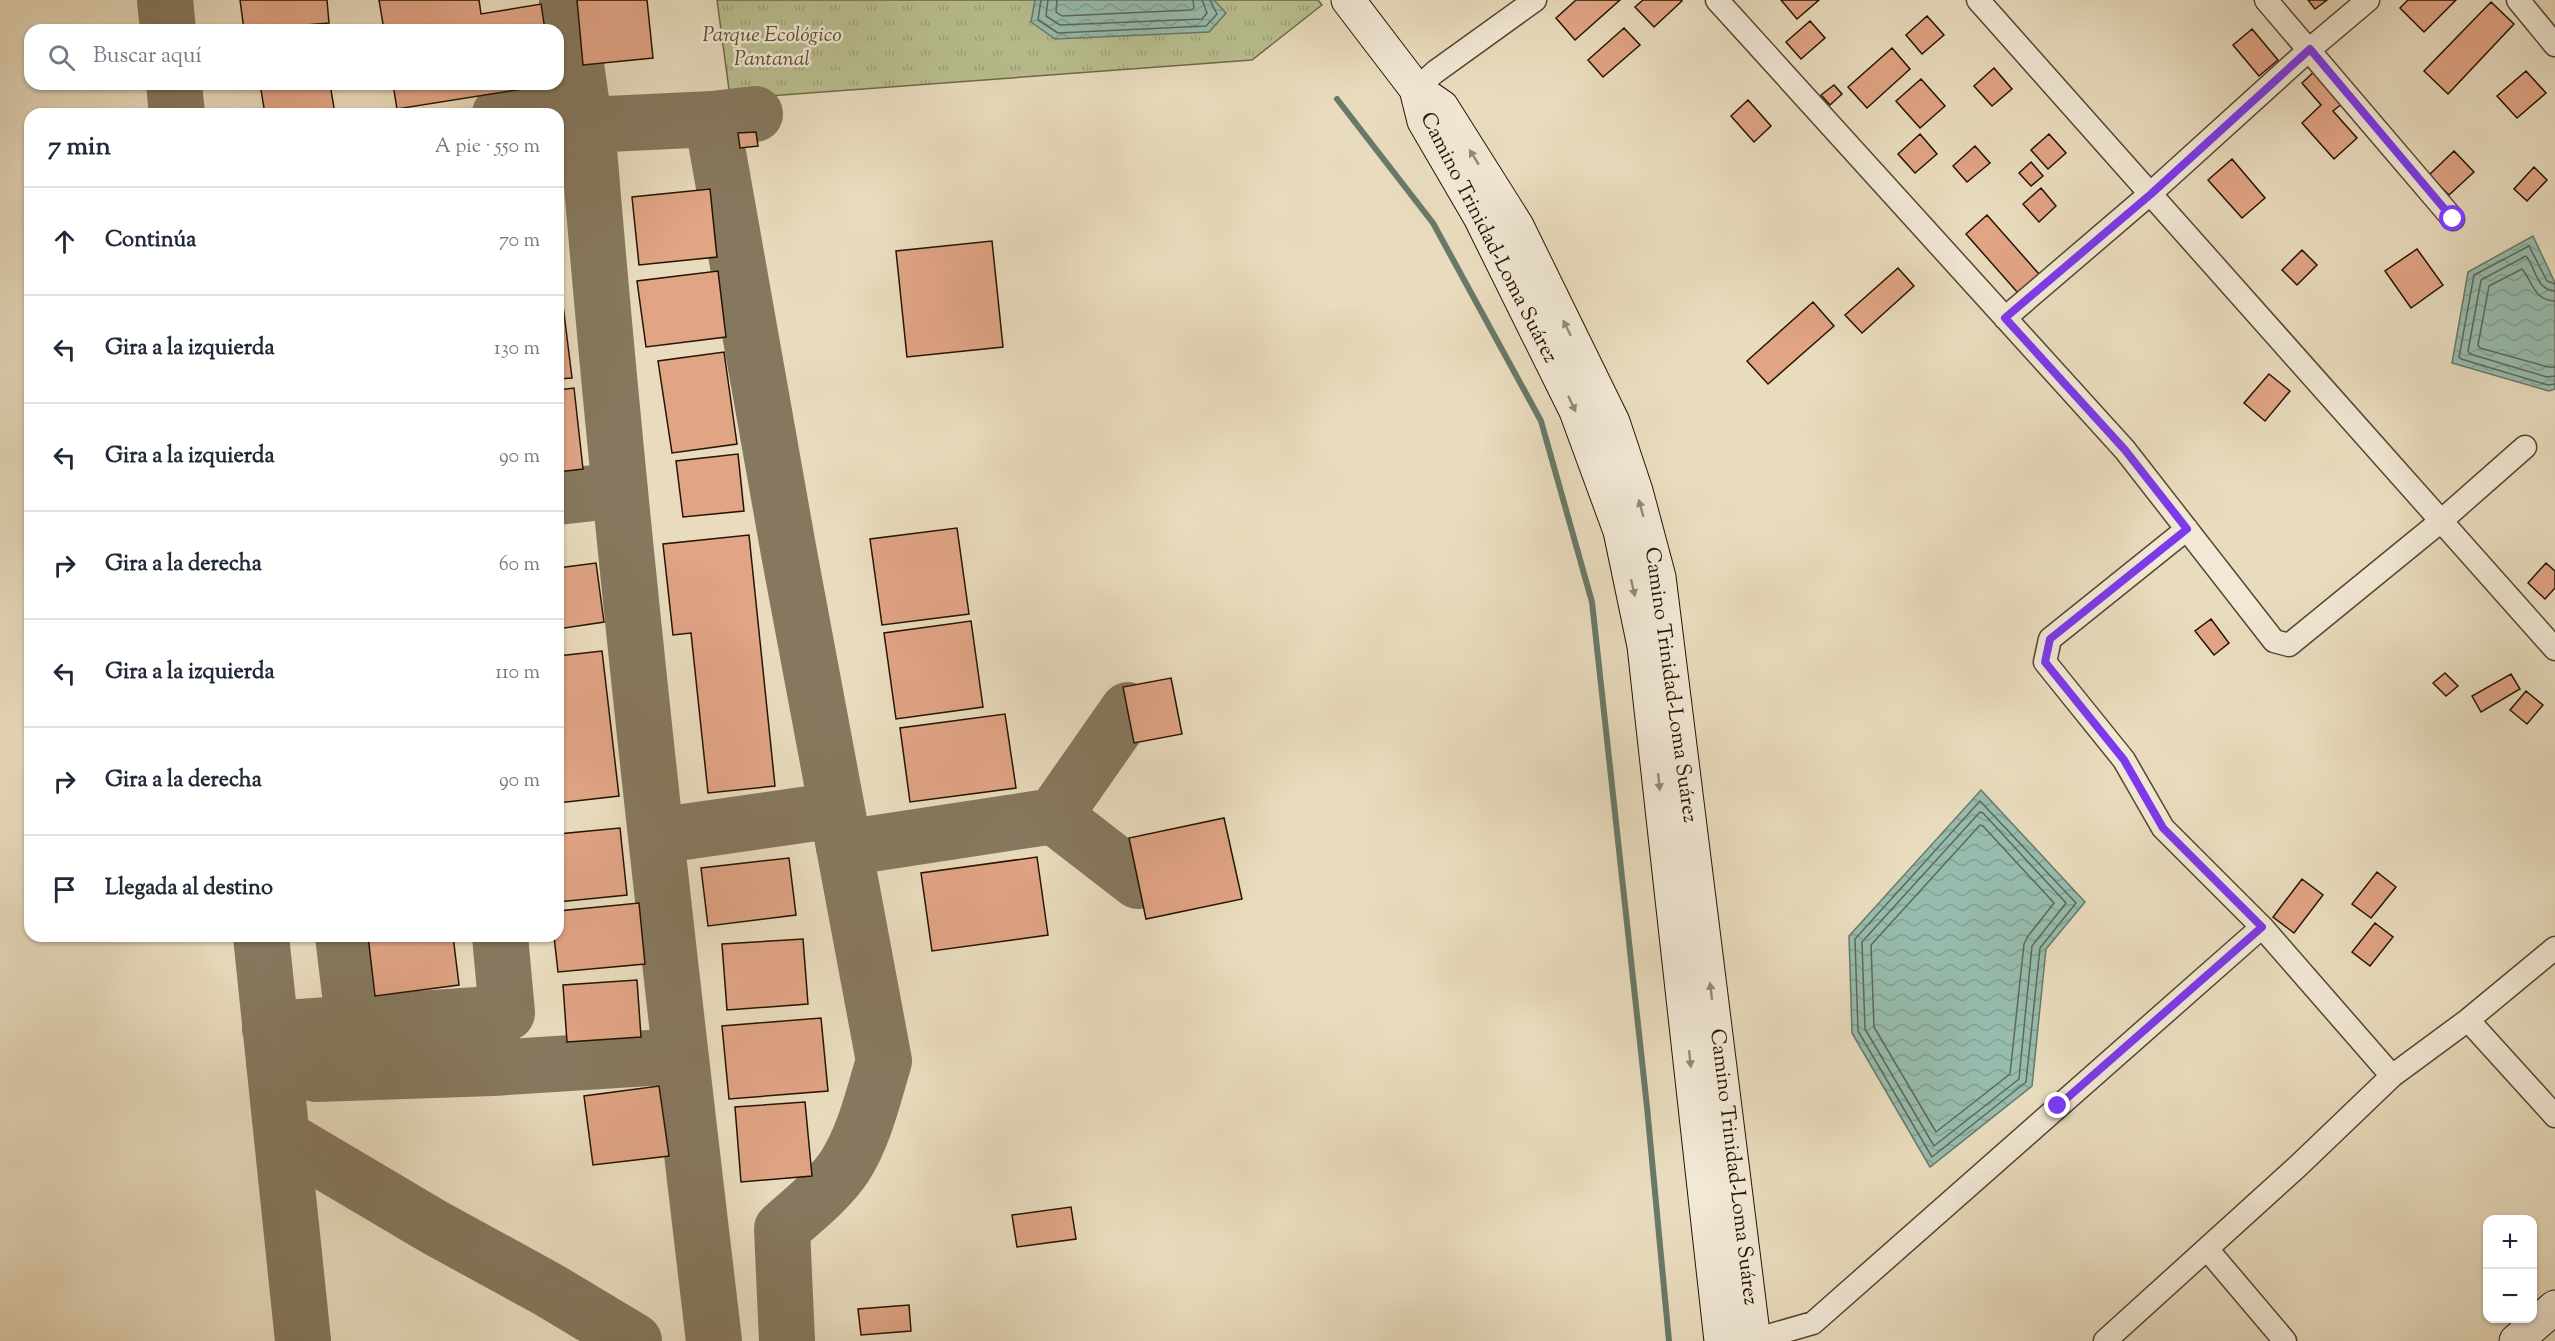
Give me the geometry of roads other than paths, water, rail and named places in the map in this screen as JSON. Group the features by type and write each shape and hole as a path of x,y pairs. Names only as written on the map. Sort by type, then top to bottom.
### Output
{"street":[{"name":"Camino Trinidad-Loma Suárez","path":"1348,0 1416,89 1442,106 1517,226 1613,422 1636,491 1660,587 1754,1340"},
{"path":"1416,89 1435,72 1535,0"},
{"path":"1717,0 2125,450 2274,641 2289,645 2441,521 2525,447"},
{"path":"1978,0 2555,650"},
{"path":"2266,0 2453,219"},
{"path":"2005,318 2151,194 2310,49 2368,0"},
{"path":"2518,0 2555,45"},
{"name":"Camino Trinidad-Loma Suárez","path":"1416,89 1424,121 1486,228 1576,411 1620,531 1644,646 1721,1341"},
{"path":"2187,529 2050,639 2045,662 2124,760 2163,828 2262,927 2392,1076"},
{"path":"1754,1340 1813,1323 2262,927"},
{"path":"2105,1341 2392,1076 2468,1020 2555,948"},
{"path":"2468,1020 2555,1116"},
{"path":"2206,1249 2285,1341"},
{"path":"2516,1341 2555,1307"}],"water":[{"path":"1035,0 1214,0 1226,13 1209,32 1055,39 1031,22"},
{"path":"2533,236 2555,283 2555,389 2549,391 2452,363 2468,272"},
{"path":"1981,790 2085,902 2046,949 2032,1086 1930,1167 1852,1033 1849,936"}],"waterway":[{"path":"1337,99 1433,223 1541,421 1592,602 1647,1107 1669,1341"}],"park label":[{"name":"Parque Ecológico Pantanal","path":"772,48"}]}
